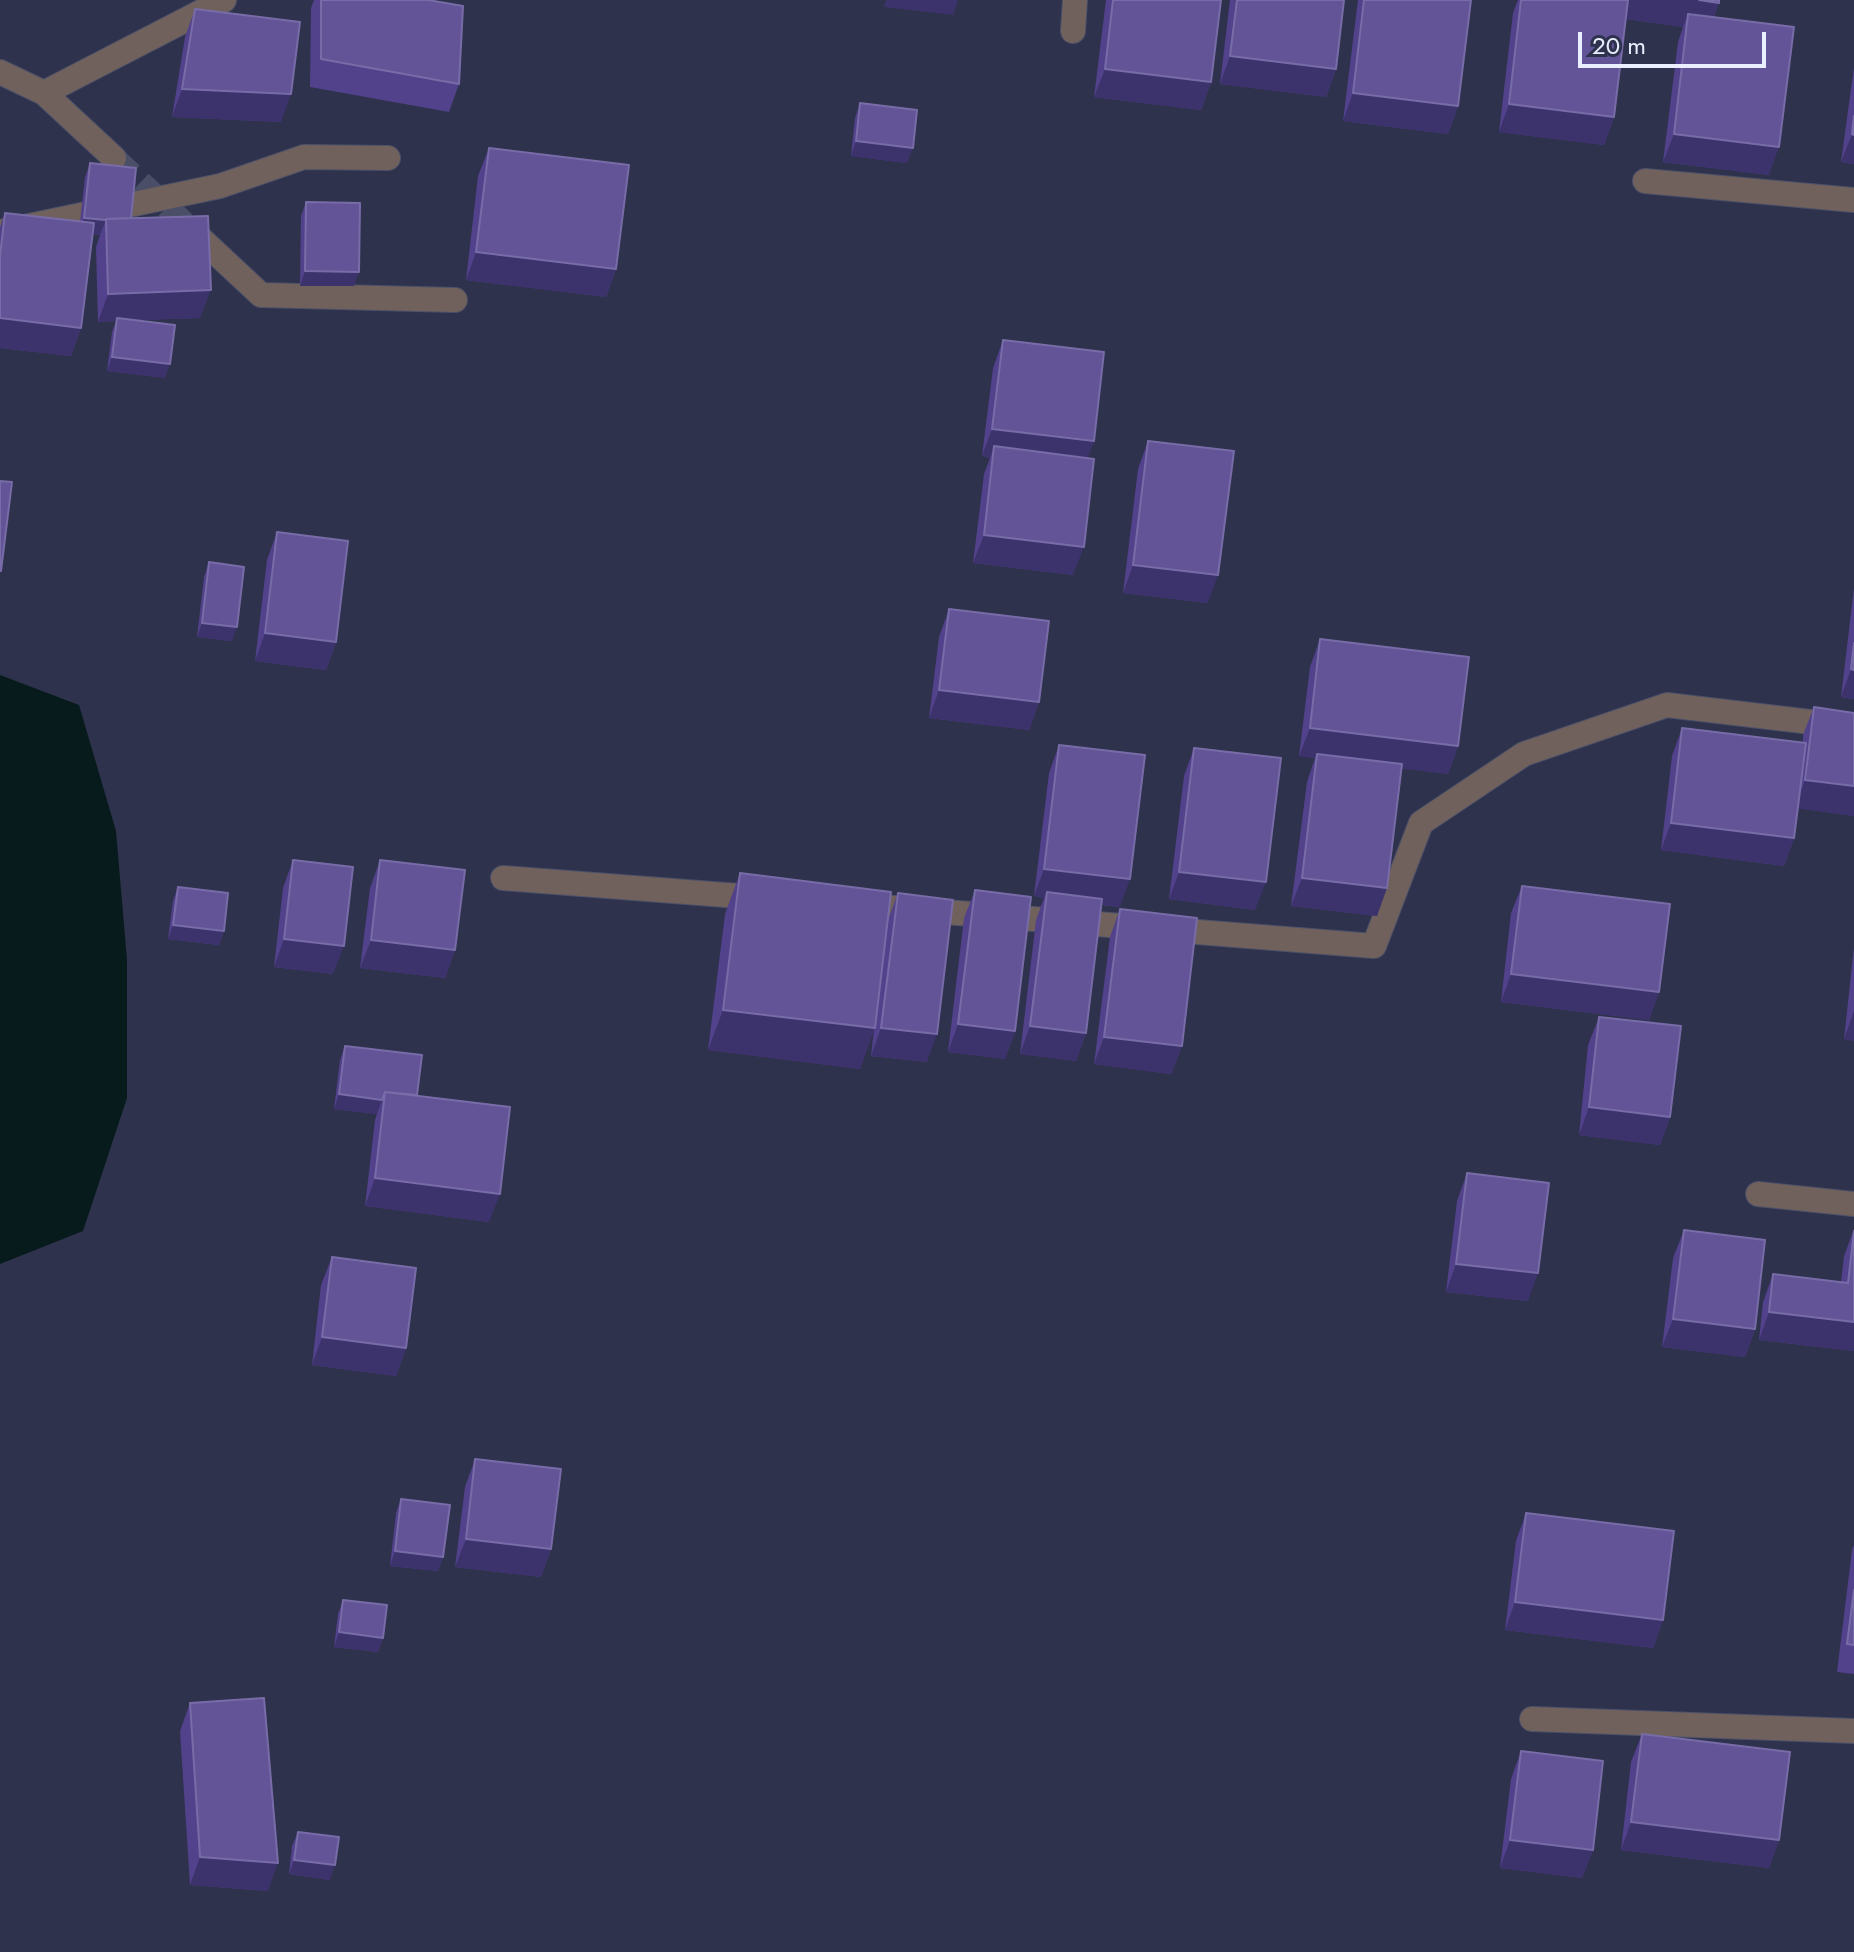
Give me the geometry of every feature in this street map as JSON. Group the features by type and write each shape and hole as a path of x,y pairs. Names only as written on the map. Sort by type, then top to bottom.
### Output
{"street":[{"path":"44,93 224,0"},
{"path":"1073,31 1075,0"},
{"path":"0,72 44,93 114,158"},
{"path":"0,232 220,186 304,157 388,158"},
{"path":"1645,181 1854,200"},
{"path":"201,239 261,295 455,300"},
{"path":"836,904 1374,946 1421,823 1524,754 1667,705 1854,727"},
{"path":"503,878 788,900"},
{"path":"1758,1194 1854,1204"},
{"path":"1532,1719 1854,1731"}],"shaded area":[{"path":"0,675 79,705 116,831 127,960 127,1098 83,1231 0,1264"}],"building":[{"path":"321,0 428,0 463,6 459,84 321,59"},
{"path":"1113,0 1221,0 1211,82 1105,69"},
{"path":"1237,0 1344,0 1336,69 1230,56"},
{"path":"1364,0 1471,0 1458,106 1353,93"},
{"path":"1521,0 1628,0 1614,117 1509,104"},
{"path":"195,9 300,22 291,94 182,89"},
{"path":"1688,14 1794,27 1779,147 1674,134"},
{"path":"860,103 917,110 913,148 856,141"},
{"path":"489,148 629,165 616,269 476,252"},
{"path":"90,163 136,168 131,218 84,218"},
{"path":"306,202 360,203 359,272 305,271"},
{"path":"5,213 94,223 81,328 0,318 0,256"},
{"path":"208,216 211,290 108,294 106,219"},
{"path":"117,318 175,325 170,364 112,357"},
{"path":"1003,340 1104,352 1094,441 992,429"},
{"path":"1148,441 1234,451 1218,575 1133,565"},
{"path":"994,446 1094,459 1084,547 984,535"},
{"path":"0,481 12,482 1,571 0,571"},
{"path":"277,532 348,541 336,642 265,633"},
{"path":"209,562 244,567 237,627 202,623"},
{"path":"949,609 1049,621 1039,702 939,690"},
{"path":"1320,639 1469,657 1458,746 1310,728"},
{"path":"1854,643 1854,670 1851,669"},
{"path":"1814,707 1854,713 1854,786 1805,780"},
{"path":"1682,728 1806,743 1794,838 1671,823"},
{"path":"1059,745 1145,755 1130,879 1044,869"},
{"path":"1194,748 1281,758 1266,882 1179,872"},
{"path":"1317,754 1402,764 1387,888 1302,878"},
{"path":"293,860 353,867 344,946 284,939"},
{"path":"380,860 465,870 455,950 371,940"},
{"path":"740,873 891,892 875,1028 723,1010"},
{"path":"1522,886 1670,904 1659,992 1511,974"},
{"path":"178,887 228,893 224,931 173,925"},
{"path":"975,890 1031,897 1015,1031 958,1024"},
{"path":"1047,892 1102,899 1086,1033 1030,1026"},
{"path":"898,893 953,900 937,1034 881,1028"},
{"path":"1120,909 1197,918 1182,1046 1104,1037"},
{"path":"1599,1017 1681,1026 1670,1117 1589,1107"},
{"path":"345,1046 422,1055 417,1095 385,1092 382,1100 339,1094"},
{"path":"385,1092 510,1107 500,1194 375,1178"},
{"path":"1467,1173 1549,1183 1538,1273 1456,1264"},
{"path":"1684,1230 1765,1240 1755,1329 1673,1319"},
{"path":"1854,1231 1854,1322 1769,1312 1773,1274 1848,1283"},
{"path":"332,1257 416,1268 406,1348 322,1337"},
{"path":"475,1459 561,1469 551,1549 466,1539"},
{"path":"401,1499 450,1505 443,1557 395,1551"},
{"path":"1526,1513 1674,1531 1663,1620 1515,1602"},
{"path":"1854,1590 1854,1645 1847,1644"},
{"path":"343,1600 387,1605 383,1638 339,1632"},
{"path":"264,1698 278,1863 200,1857 190,1703"},
{"path":"1642,1734 1790,1752 1779,1840 1631,1822"},
{"path":"1521,1751 1603,1761 1593,1850 1510,1840"},
{"path":"298,1832 339,1837 335,1865 294,1860"}],"tunnel":[{"path":"114,158 200,238"}]}
